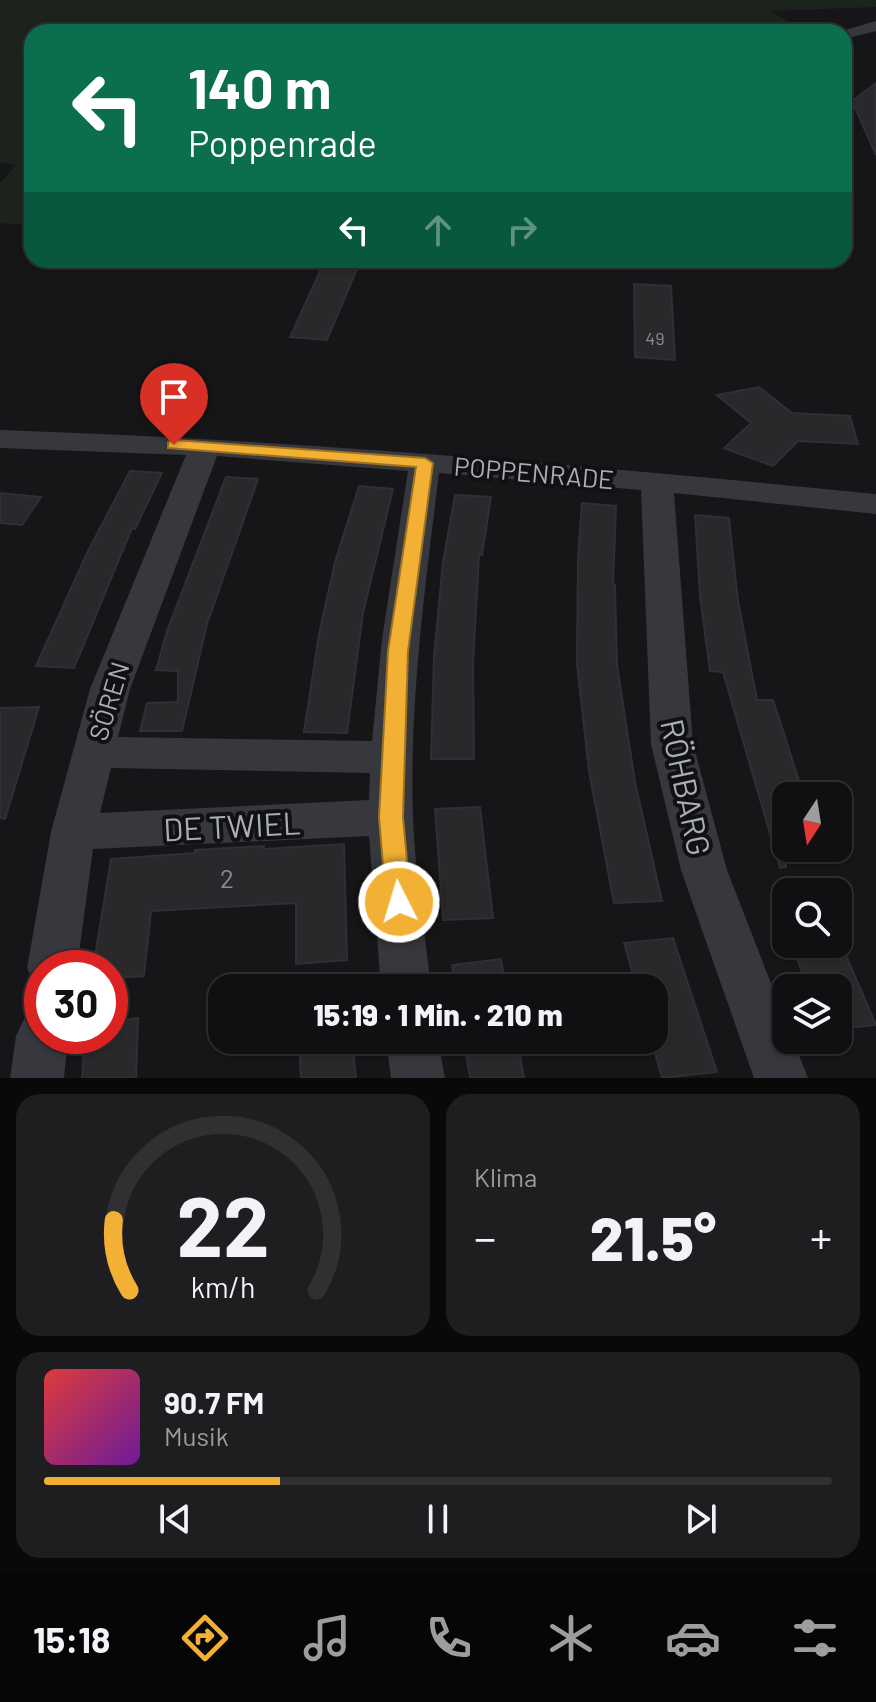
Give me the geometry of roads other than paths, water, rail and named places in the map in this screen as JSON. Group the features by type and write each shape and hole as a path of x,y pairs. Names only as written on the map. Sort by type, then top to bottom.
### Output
{"street":[{"path":"852,32 876,26"},
{"name":"POPPENRADE","path":"0,439 205,446 657,482 876,504"},
{"name":"SÖREN","path":"55,950 73,832 92,752 121,660 205,446"},
{"path":"405,974 391,817 393,757 398,651 425,463"},
{"name":"RÖHBARG","path":"657,482 672,744 704,870 781,1078"},
{"path":"92,752 393,757"},
{"name":"DE TWIEL","path":"73,832 391,817"},
{"path":"37,1078 40,1054"},
{"path":"414,1054 418,1078"}]}
